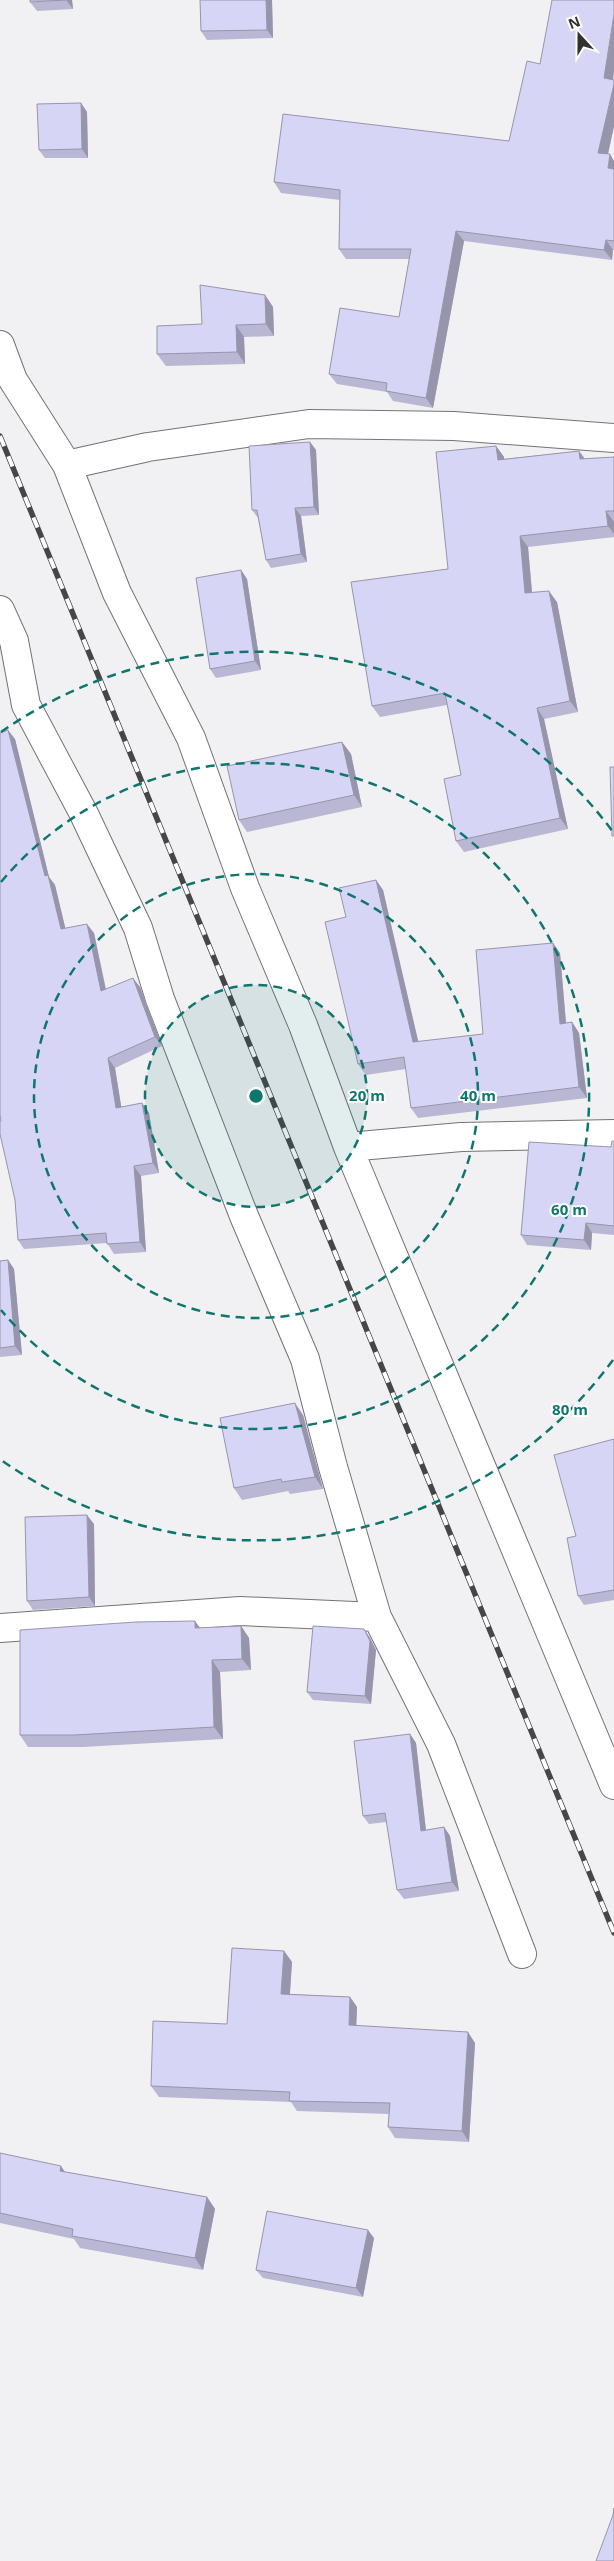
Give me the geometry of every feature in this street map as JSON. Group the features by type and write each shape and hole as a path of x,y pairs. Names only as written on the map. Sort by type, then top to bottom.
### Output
{"street":[{"path":"0,344 13,380 67,465 117,594 190,738 246,888 303,1024 348,1147 614,1786"},
{"path":"67,465 148,447 309,424 454,426 614,438"},
{"path":"0,610 7,643 26,705 84,814 138,928 160,998 244,1216 305,1359 333,1467 377,1617 441,1744 522,1954"},
{"path":"348,1147 461,1137 614,1134"},
{"path":"0,1628 240,1611 377,1617"}],"building":[{"path":"30,0 66,0 30,2"},
{"path":"200,0 266,0 267,30 201,31"},
{"path":"552,0 614,0 614,14 604,78 614,80 614,84 598,153 610,154 608,168 614,169 614,241 606,240 604,250 456,231 426,398 386,391 387,383 329,374 340,308 399,317 411,249 339,249 340,190 274,182 283,114 509,141 527,61 540,64"},
{"path":"81,103 82,149 39,150 37,104"},
{"path":"200,285 265,295 266,324 236,325 237,352 157,354 157,326 202,324"},
{"path":"310,442 314,507 295,508 301,554 266,560 257,510 252,510 249,446"},
{"path":"496,446 498,460 579,451 580,459 614,457 614,511 606,511 608,526 520,536 525,593 549,591 570,701 537,708 560,818 456,841 444,779 461,775 445,693 372,706 351,582 448,569 436,452"},
{"path":"241,570 255,661 210,669 196,578"},
{"path":"8,730 45,876 48,875 61,929 87,924 101,991 133,978 155,1037 108,1058 116,1108 142,1103 153,1163 134,1166 140,1242 107,1244 106,1233 18,1240 15,1200 0,1134 0,733"},
{"path":"342,742 354,795 239,820 227,766"},
{"path":"610,767 614,767 614,836 612,836"},
{"path":"376,880 413,1042 483,1034 476,950 553,943 560,1024 572,1022 579,1087 411,1108 404,1057 358,1064 325,922 346,917 339,888"},
{"path":"612,1141 614,1141 614,1226 586,1223 584,1240 521,1235 529,1142 611,1147"},
{"path":"8,1260 15,1346 0,1348 0,1261"},
{"path":"295,1403 315,1477 282,1482 281,1479 234,1488 220,1418"},
{"path":"614,1439 614,1590 578,1596 567,1538 576,1536 554,1455"},
{"path":"87,1515 89,1597 27,1601 25,1517"},
{"path":"195,1621 195,1628 241,1626 242,1659 212,1660 214,1727 74,1735 20,1735 20,1630 136,1622"},
{"path":"313,1626 364,1629 370,1641 365,1696 307,1692"},
{"path":"410,1734 421,1831 444,1827 452,1882 397,1890 385,1813 363,1816 354,1741"},
{"path":"232,1948 284,1951 281,1994 350,1997 349,2025 468,2032 462,2131 388,2127 390,2103 289,2101 290,2092 151,2086 153,2021 227,2024"},
{"path":"0,2153 61,2166 60,2171 207,2197 195,2258 72,2236 73,2229 0,2213"},
{"path":"267,2211 368,2230 356,2288 256,2270"},
{"path":"614,2508 614,2561 596,2561 613,2515"}],"railway":[{"path":"0,436 614,1933"}]}
